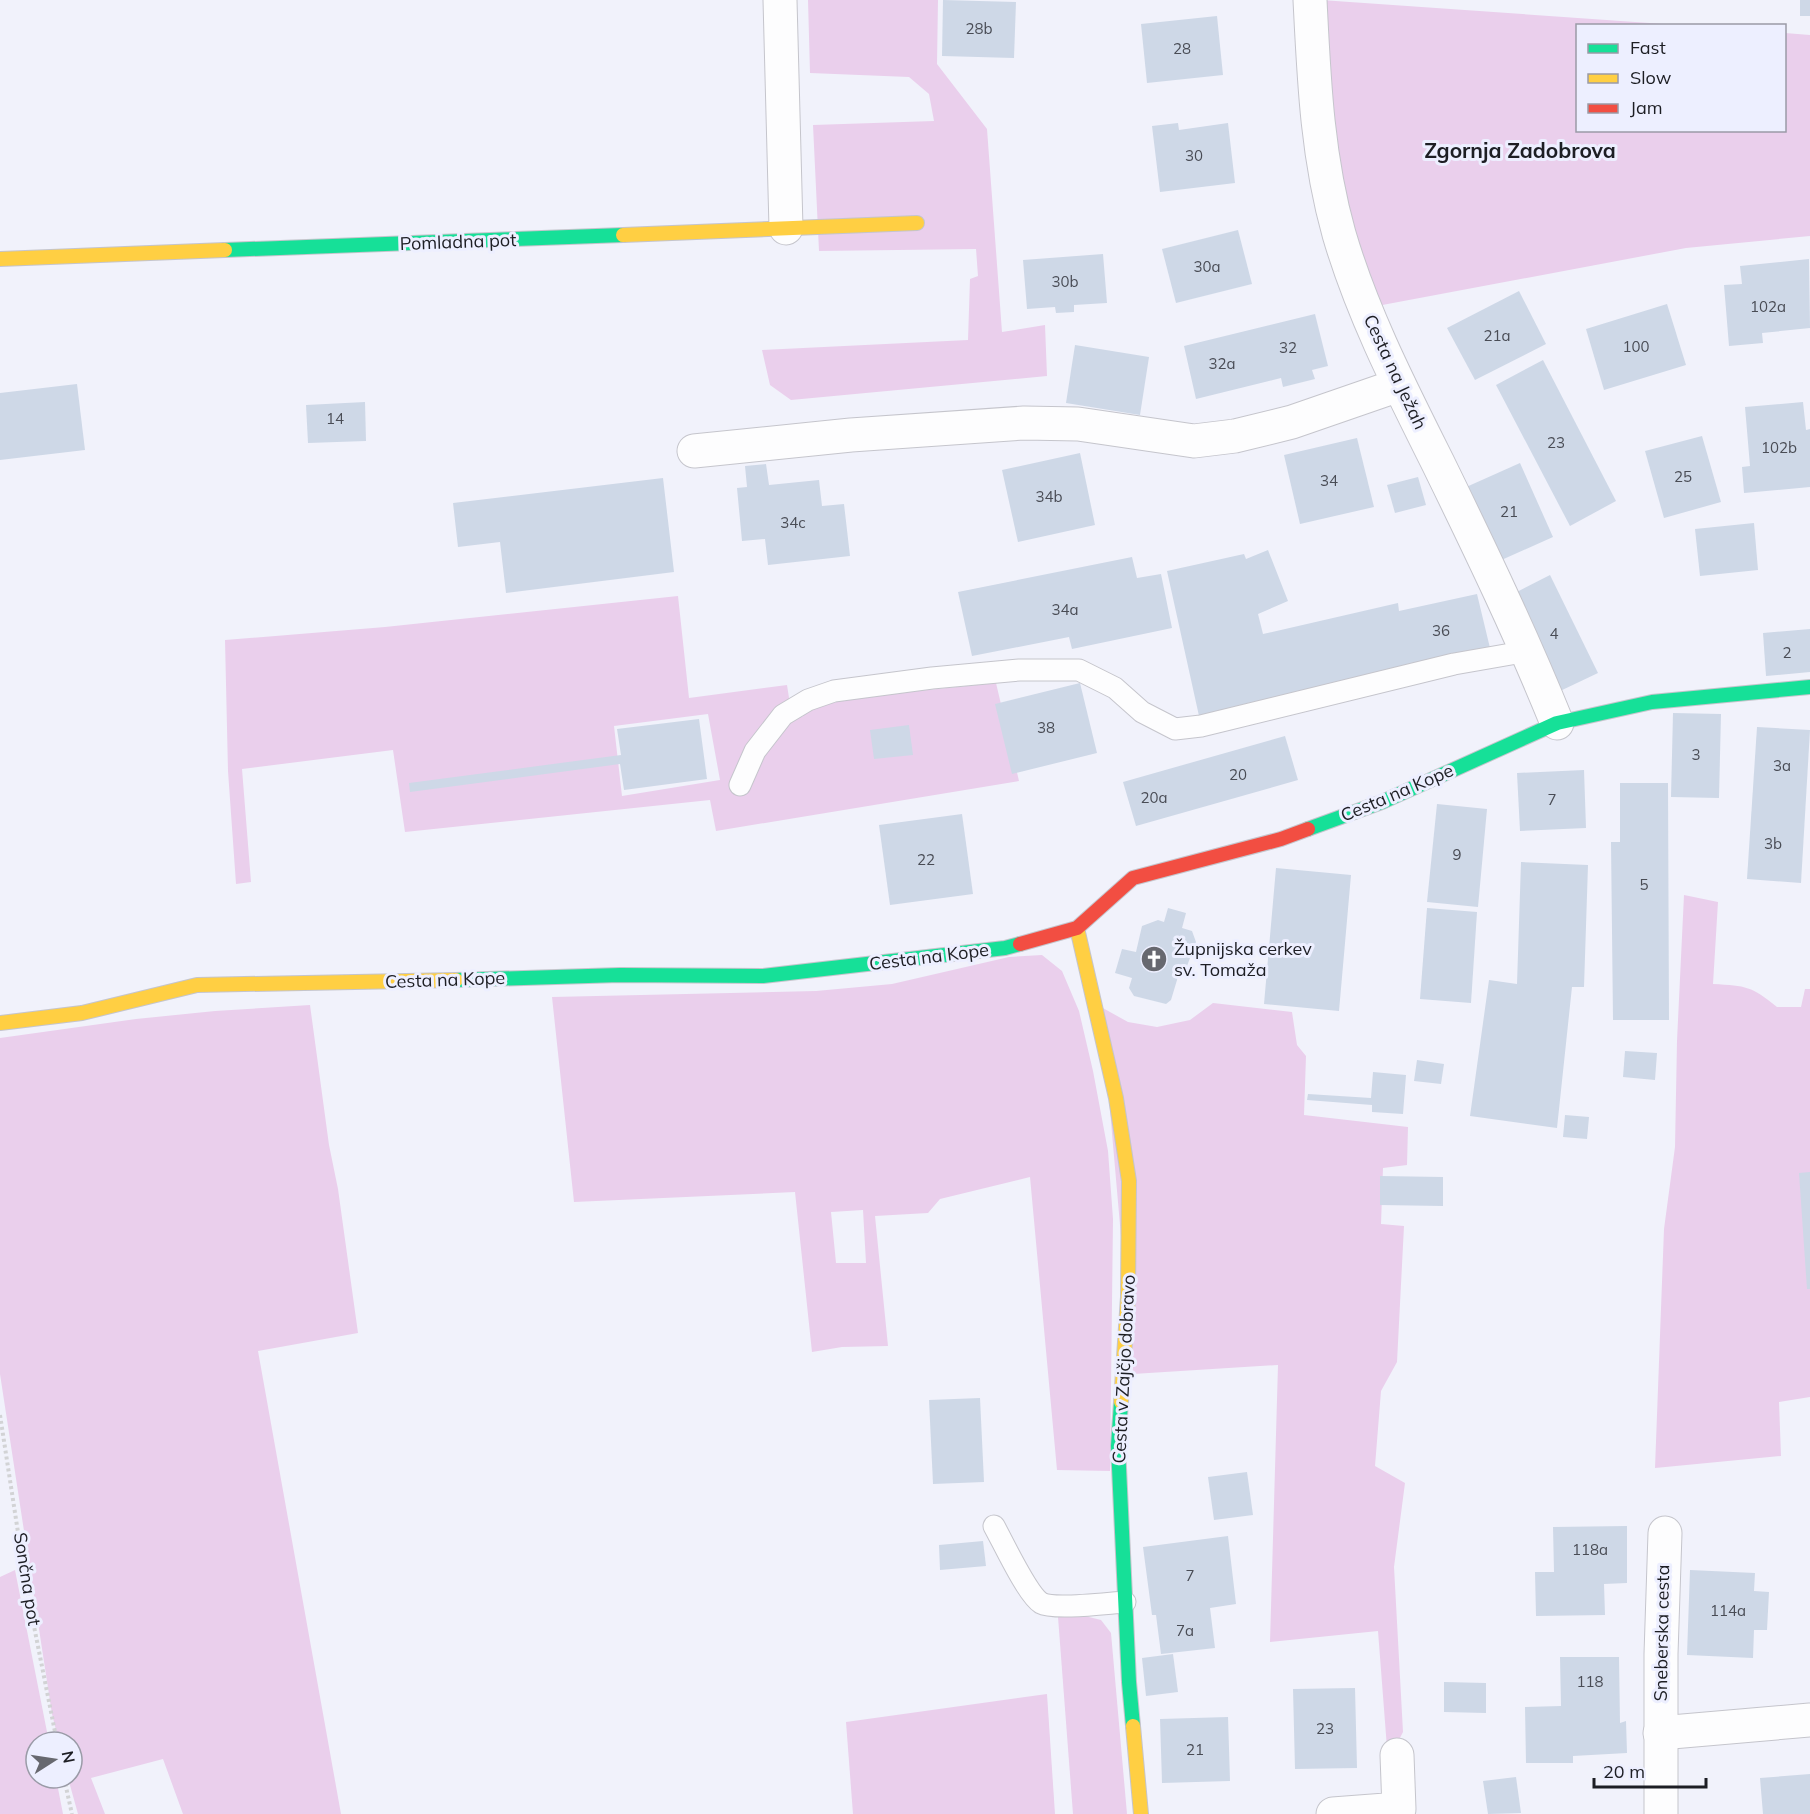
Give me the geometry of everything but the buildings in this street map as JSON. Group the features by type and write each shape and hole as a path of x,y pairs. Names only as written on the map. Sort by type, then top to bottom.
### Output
{"street":[{"path":"780,0 786,228"},
{"name":"Cesta na Ježah","path":"1310,0 1319,144 1339,233 1354,282 1400,385 1528,651 1557,723"},
{"name":"Pomladna pot","path":"0,259 917,223"},
{"path":"694,451 851,435 1024,423 1078,424 1194,441 1235,436 1292,422 1400,385"},
{"name":"Cesta na Kope","path":"0,1023 82,1012 197,985 620,975 763,976 1005,948 1077,928 1133,878 1281,839 1382,802 1557,723 1652,702 1810,687"},
{"name":"Cesta v Zajčjo dobravo","path":"1077,928 1116,1098 1129,1181 1128,1297 1118,1446 1129,1682 1141,1814"},
{"name":"Sneberska cesta","path":"1661,1814 1660,1733 1665,1533"},
{"path":"1660,1733 1810,1720"},
{"path":"1333,1814 1399,1809 1397,1755"}],"lane":[{"path":"740,785 755,751 783,715 808,700 834,690 1019,670 1079,670 1115,688 1142,712 1175,729 1201,726 1454,664 1528,651"},
{"path":"994,1526 1032,1593 1041,1603 1059,1606 1125,1602"}],"path":[{"name":"Sončna pot","path":"0,1415 27,1591 55,1730"},
{"path":"67,1790 72,1814"}],"shaded area":[{"path":"808,0 938,0 937,64 987,129 1002,332 1045,325 1047,376 791,400 770,385 762,350 968,340 970,279 978,276 976,249 819,251 813,125 934,121 929,94 909,77 810,73"},
{"path":"1321,0 1664,24 1576,24 1576,132 1786,132 1786,33 1810,35 1810,236 1686,248 1377,306 1334,173"},
{"path":"678,596 689,698 787,685 792,717 802,717 811,708 858,697 996,683 1019,781 716,831 710,800 405,832 393,750 242,769 251,882 236,884 228,771 225,640 385,627","holes":["708,714 720,780 622,796 614,726"]},
{"path":"1684,895 1718,902 1713,984 1748,988 1777,1007 1801,1007 1805,989 1810,989 1810,1397 1779,1402 1781,1456 1655,1468 1664,1229 1675,1147"},
{"path":"1042,955 1062,971 1079,1011 1093,1071 1108,1151 1113,1219 1110,1471 1057,1470 1030,1177 940,1199 928,1213 875,1216 888,1346 842,1347 812,1352 795,1192 574,1202 552,997 816,991 892,984 1009,957","holes":["863,1210 866,1263 836,1263 831,1212"]},
{"path":"1213,1003 1292,1012 1297,1045 1306,1056 1304,1115 1408,1127 1407,1165 1383,1168 1381,1224 1404,1226 1397,1362 1381,1391 1375,1466 1405,1483 1394,1567 1403,1732 1388,1761 1378,1631 1270,1642 1278,1365 1133,1374 1101,1007 1128,1022 1157,1027 1190,1020"},
{"path":"310,1005 358,1333 258,1351 341,1814 183,1814 163,1759 91,1778 105,1814 78,1814 71,1790 84,1790 84,1730 56,1730 52,1714 0,1374 0,1038 136,1019"},
{"path":"15,1570 47,1730 24,1730 24,1790 58,1790 63,1814 0,1814 0,1577"},
{"path":"1085,1616 1101,1620 1111,1633 1127,1814 1073,1814 1058,1617"},
{"path":"1047,1694 1055,1814 853,1814 846,1722"}],"traffic: fast":[{"path":"225,250 623,235"},
{"path":"1308,829 1382,802 1557,723 1652,702 1810,687"},
{"path":"456,980 620,975 763,976 1005,948 1020,944"},
{"path":"1121,1402 1118,1446 1133,1726"}],"traffic: slow":[{"path":"623,235 917,223"},
{"path":"0,259 225,250"},
{"path":"1077,928 1116,1098 1129,1181 1128,1297 1121,1402"},
{"path":"0,1023 82,1013 197,985 456,980"},
{"path":"1133,1726 1141,1814"}],"traffic: jam":[{"path":"1020,944 1077,928 1133,878 1281,839 1308,829"}],"place":[{"name":"Župnijska cerkev sv. Tomaža","path":"1154,959"}],"district":[{"name":"Zgornja Zadobrova","path":"1520,151"}]}
